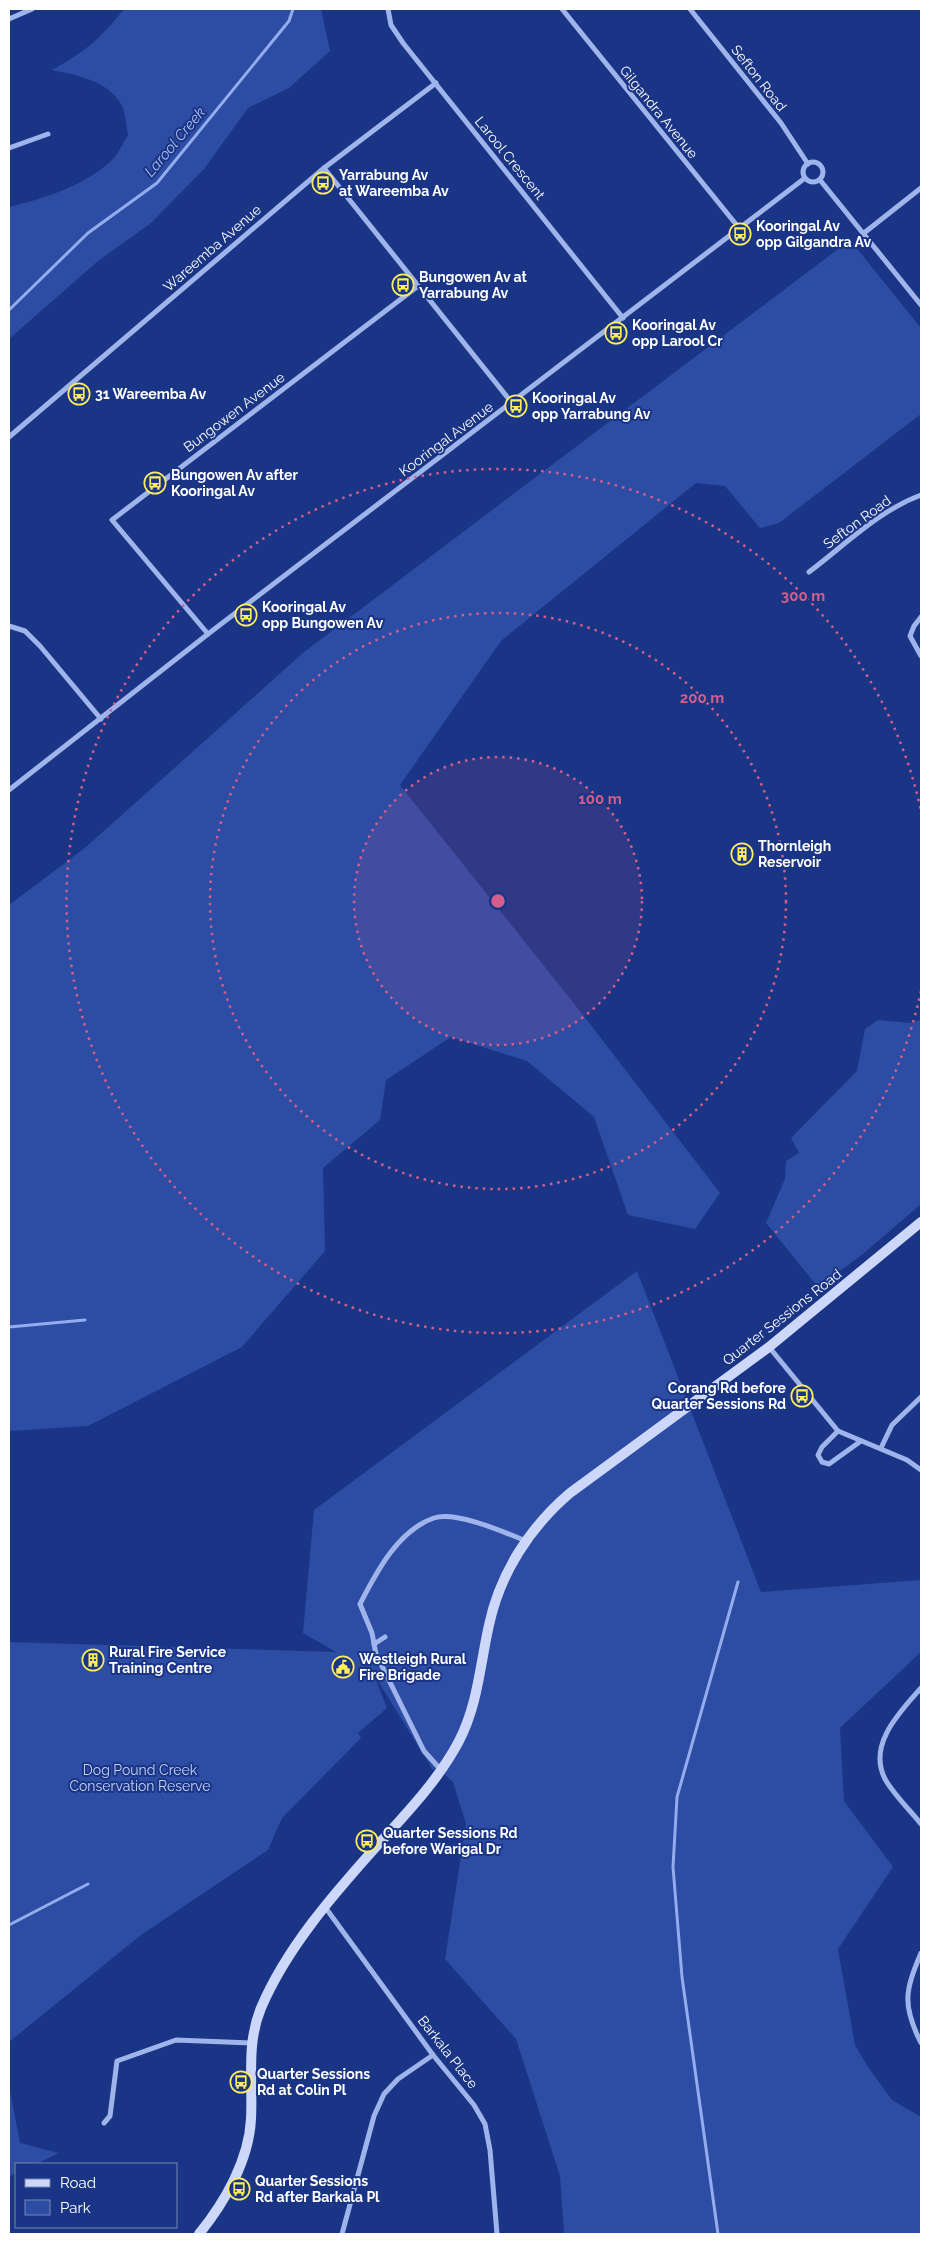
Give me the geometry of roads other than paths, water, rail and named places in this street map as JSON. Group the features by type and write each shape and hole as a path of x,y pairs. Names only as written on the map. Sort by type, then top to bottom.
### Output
{"main road":[{"name":"Quarter Sessions Road","path":"200,2234 238,2172 247,2148 251,2120 251,2043 255,2024 266,1997 324,1906 402,1818 441,1770 459,1741 472,1711 482,1674 489,1626 497,1595 509,1568 526,1541 544,1517 570,1492 769,1347 921,1222"}],"street":[{"path":"9,19 32,9"},
{"name":"Larool Crescent","path":"388,9 391,25 623,318"},
{"name":"Gilgandra Avenue","path":"562,9 739,228"},
{"name":"Sefton Road","path":"690,9 781,123 808,164"},
{"name":"Wareemba Avenue","path":"9,437 324,168 436,83"},
{"path":"9,148 48,134"},
{"path":"816,163 822,168 823,176 820,180 812,182 805,178 803,170 808,164 816,163"},
{"path":"324,168 512,402"},
{"name":"Kooringal Avenue","path":"9,790 208,634 805,178"},
{"path":"820,180 921,305"},
{"path":"864,233 921,188"},
{"name":"Bungowen Avenue","path":"208,634 112,520 418,286"},
{"name":"Sefton Road","path":"808,572 898,505 921,495"},
{"path":"921,617 914,626 910,636 921,656"},
{"path":"9,626 24,631 40,646 101,719"},
{"path":"769,1347 838,1431 907,1460 921,1470"},
{"path":"881,1448 892,1425 921,1397"},
{"path":"838,1431 822,1447 818,1455 822,1462 829,1464 861,1441"},
{"path":"441,1770 424,1752 376,1654 360,1604 386,1560 413,1529 435,1518 455,1518 490,1526 526,1541"},
{"path":"374,1644 385,1637"},
{"path":"921,1688 889,1726 881,1748 881,1763 885,1778 921,1824"},
{"name":"Barkala Place","path":"324,1906 335,1918 433,2054 461,2087 485,2124 490,2150 498,2234"},
{"path":"921,1953 909,1980 907,2004 911,2024 921,2043"},
{"path":"104,2123 110,2116 117,2061 176,2040 251,2043"},
{"path":"342,2234 374,2116 384,2094 398,2079 433,2054"}],"waterway":[{"name":"Larool Creek","path":"9,310 88,233 157,183 289,21 293,9"},
{"path":"9,1327 85,1320"},
{"path":"718,2234 682,1977 673,1867 677,1797 738,1582"},
{"path":"9,1925 88,1884"}],"place":[{"name":"Yarrabung Av at Wareemba Av","path":"323,183"},
{"name":"Kooringal Av opp Gilgandra Av","path":"740,234"},
{"name":"Bungowen Av at Yarrabung Av","path":"403,285"},
{"name":"Kooringal Av opp Larool Cr","path":"616,333"},
{"name":"31 Wareemba Av","path":"79,394"},
{"name":"Kooringal Av opp Yarrabung Av","path":"516,406"},
{"name":"Bungowen Av after Kooringal Av","path":"155,483"},
{"name":"Kooringal Av opp Bungowen Av","path":"246,615"},
{"name":"Thornleigh Reservoir","path":"742,854"},
{"name":"Corang Rd before Quarter Sessions Rd","path":"802,1396"},
{"name":"Rural Fire Service Training Centre","path":"93,1660"},
{"name":"Westleigh Rural Fire Brigade","path":"343,1667"},
{"name":"Quarter Sessions Rd before Warigal Dr","path":"367,1841"},
{"name":"Quarter Sessions Rd at Colin Pl","path":"241,2082"},
{"name":"Quarter Sessions Rd after Barkala Pl","path":"239,2189"}],"park label":[{"name":"Dog Pound Creek Conservation Reserve","path":"140,1778"}]}
